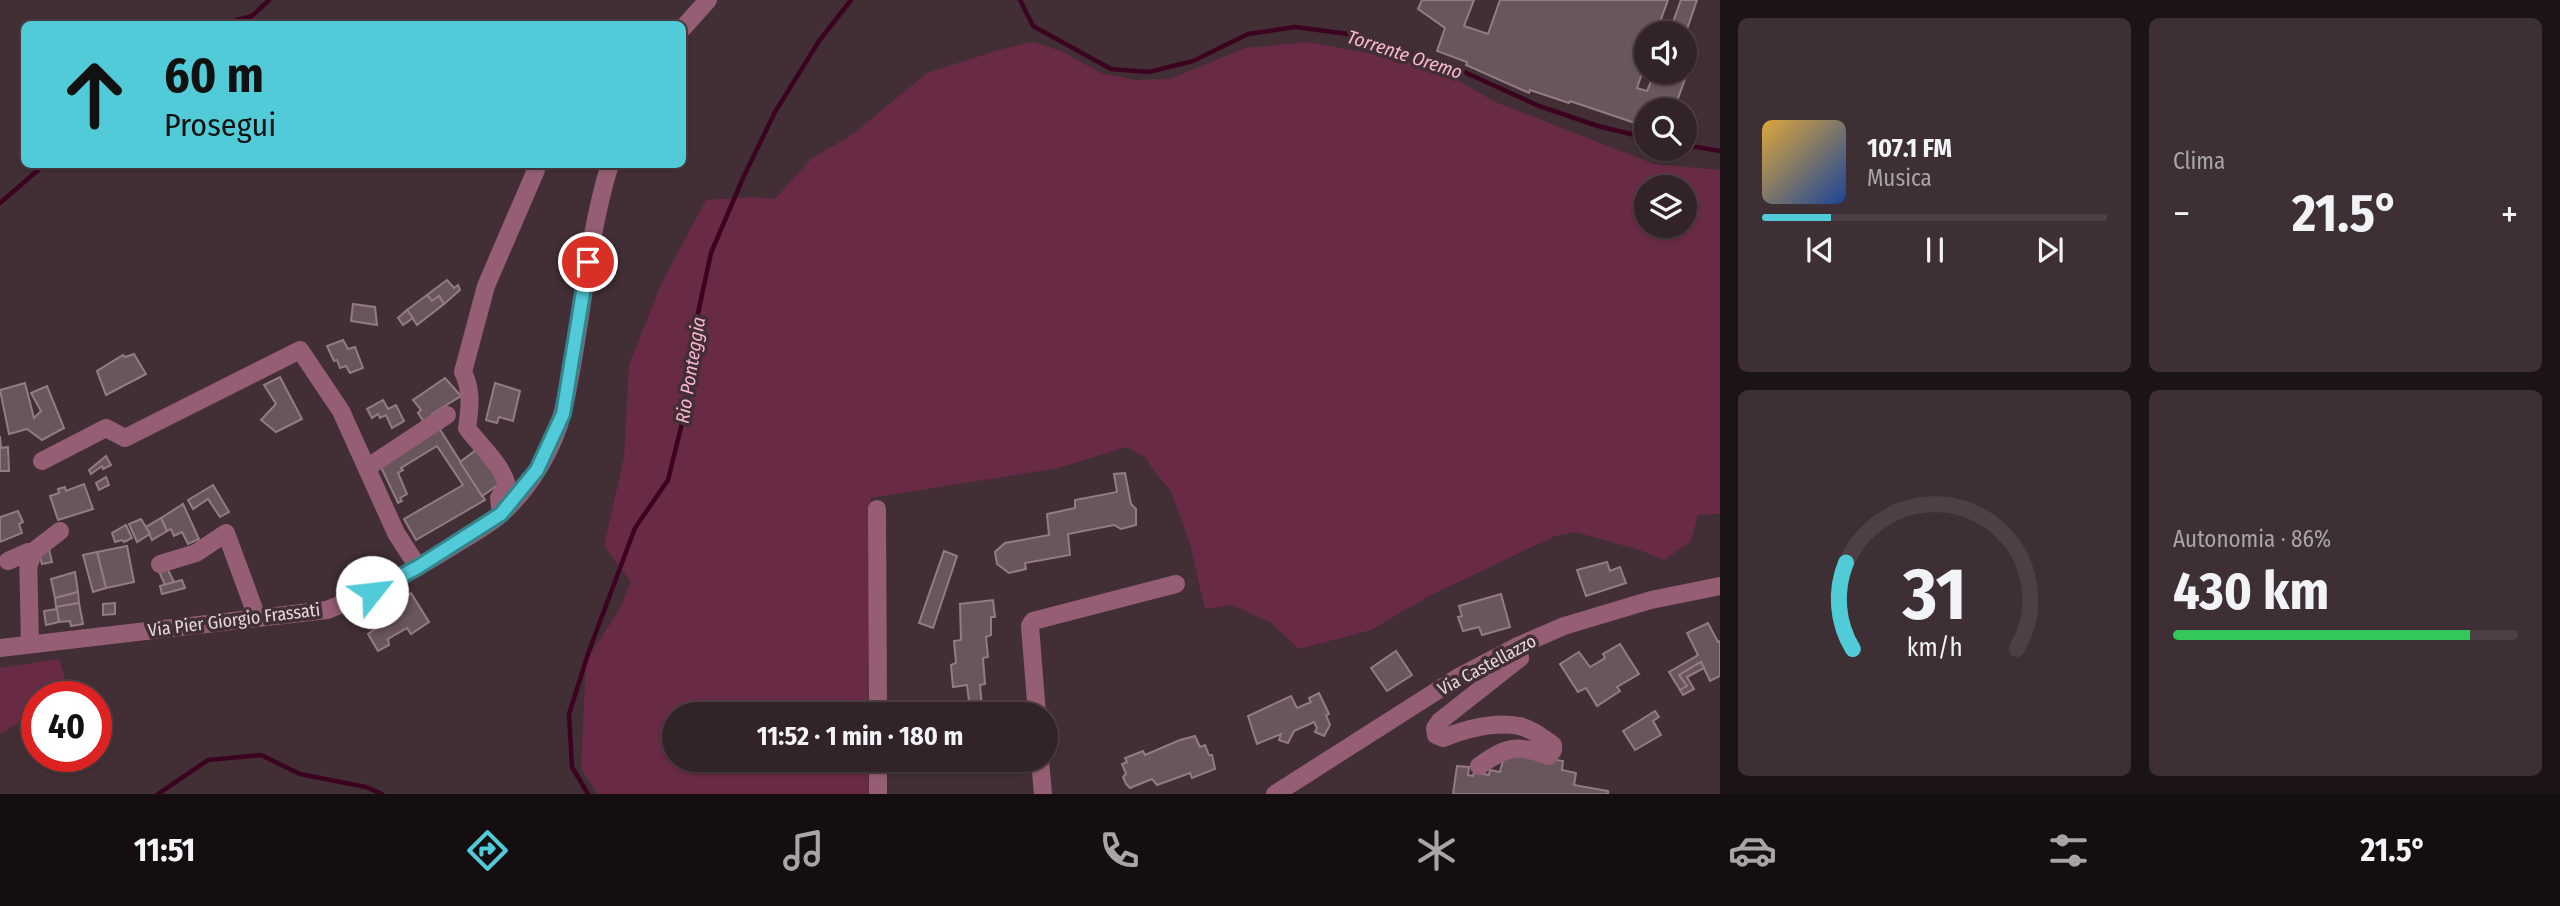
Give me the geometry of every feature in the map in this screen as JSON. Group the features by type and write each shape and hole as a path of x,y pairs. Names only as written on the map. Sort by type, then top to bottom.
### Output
{"street":[{"path":"686,25 708,0"},
{"path":"495,519 499,498 507,486 506,479 467,428 470,395 463,372 486,286 535,168"},
{"name":"Via Pier Giorgio Frassati","path":"0,648 327,610 372,592 495,519 537,470 563,414 591,245 609,168"},
{"path":"41,461 106,428 125,438 300,350 341,411 396,533 418,567"},
{"path":"368,467 447,415"},
{"path":"877,509 878,702"},
{"path":"29,564 34,551 61,531"},
{"path":"160,564 196,553 226,533 257,617"},
{"path":"8,561 28,552 30,644"},
{"path":"1036,702 1030,626 1033,621 1176,584"},
{"name":"Via Castellazzo","path":"1275,794 1457,678 1518,646 1564,626 1651,600 1720,586"},
{"path":"1479,766 1502,750 1519,749 1549,756 1553,750 1553,745 1535,732 1519,726 1488,726 1443,738 1436,735 1435,728 1440,720 1520,658 1518,646"},
{"path":"878,772 878,794"},
{"path":"1041,772 1043,794"}],"shaded area":[{"path":"1033,42 1061,51 1101,73 1135,80 1170,79 1245,48 1308,42 1405,60 1459,81 1495,102 1634,156 1634,161 1720,170 1720,514 1698,515 1691,541 1664,560 1637,549 1575,532 1555,536 1431,595 1371,630 1299,649 1270,622 1232,605 1205,609 1190,544 1171,491 1145,457 1126,447 1058,468 871,498 868,702 662,702 662,772 868,772 869,794 598,794 581,769 586,661 618,612 631,582 604,546 624,458 629,365 661,284 706,200 754,197 775,199 811,159 853,134 927,73"},
{"path":"59,659 66,681 21,681 21,721 0,734 0,668"}],"building":[{"path":"1422,0 1474,0 1464,26 1488,34 1500,0 1668,0 1660,21 1634,21 1634,84 1647,91 1650,84 1683,84 1678,98 1634,98 1634,123 1570,101 1569,103 1530,90 1529,93 1466,65 1467,62 1437,51 1445,28 1418,9"},
{"path":"1681,0 1697,0 1690,21 1673,21"},
{"path":"447,280 454,288 458,285 460,290 444,304 439,296 432,301 427,295"},
{"path":"427,295 432,301 439,296 444,304 417,325 407,310"},
{"path":"353,304 375,307 377,325 351,321"},
{"path":"407,310 413,318 403,325 398,318"},
{"path":"343,340 348,349 355,347 363,368 350,373 346,366 340,368 337,360 334,361 327,346"},
{"path":"134,354 146,374 106,395 97,371 123,355 125,357"},
{"path":"280,377 302,419 276,432 261,420 276,404 264,385"},
{"path":"445,378 461,396 424,422 418,413 421,410 413,400"},
{"path":"25,383 34,418 41,411 31,393 47,386 64,428 42,440 27,429 9,434 0,390"},
{"path":"495,383 520,391 513,421 499,417 497,423 486,420"},
{"path":"383,400 388,409 396,405 404,421 392,428 386,415 380,418 378,414 372,418 367,409"},
{"path":"439,428 485,500 416,540 404,519 463,485 437,446 401,468 403,470 398,473 407,494 400,498 402,501 398,503 380,465"},
{"path":"0,436 1,448 8,447 9,471 0,471"},
{"path":"476,450 501,483 482,496 460,462"},
{"path":"106,456 111,465 103,469 102,466 91,474 89,470"},
{"path":"1125,473 1131,504 1136,509 1136,525 1121,529 1114,525 1068,534 1070,555 1025,563 1026,569 1009,573 997,564 995,552 1005,543 1049,535 1047,514 1075,508 1075,500 1117,492 1114,474"},
{"path":"106,477 109,485 99,490 96,483"},
{"path":"84,484 93,509 58,520 50,496 59,493 58,489 65,487 66,491"},
{"path":"213,485 229,512 220,517 208,499 193,509 188,500"},
{"path":"183,504 199,539 188,544 182,532 174,536 171,529 167,531 161,518"},
{"path":"18,511 23,522 19,524 22,533 0,542 0,517"},
{"path":"161,518 167,531 152,540 146,527"},
{"path":"141,519 150,534 137,542 129,524"},
{"path":"126,525 132,538 115,542 112,533"},
{"path":"127,546 134,582 106,588 97,552"},
{"path":"49,549 52,562 42,564 39,553"},
{"path":"944,551 957,556 933,628 919,623"},
{"path":"97,552 106,588 93,592 83,555"},
{"path":"1607,562 1610,571 1620,567 1626,583 1586,596 1577,570"},
{"path":"166,566 174,582 165,585 158,569"},
{"path":"75,572 78,592 55,598 51,579"},
{"path":"182,580 185,588 162,594 160,586"},
{"path":"78,592 79,603 56,607 55,598"},
{"path":"411,593 429,622 411,634 407,628 388,639 389,645 378,651 368,634 379,626 375,616"},
{"path":"1501,594 1510,627 1482,635 1479,627 1463,631 1458,617 1462,616 1459,606"},
{"path":"993,600 995,617 991,617 991,635 986,637 988,657 983,658 985,684 980,685 982,702 969,702 967,685 953,687 951,665 956,663 954,641 961,640 960,604"},
{"path":"79,603 83,624 71,626 70,621 59,622 56,607"},
{"path":"115,603 115,614 103,615 103,604"},
{"path":"57,609 59,622 46,625 44,611"},
{"path":"1708,623 1718,642 1720,641 1720,676 1710,681 1701,662 1679,675 1687,686 1680,690 1669,672 1698,655 1687,633"},
{"path":"1620,644 1639,674 1617,687 1620,691 1597,706 1586,688 1578,692 1560,664 1579,652 1590,667 1605,658 1603,654"},
{"path":"1396,651 1412,675 1387,691 1371,668"},
{"path":"1701,662 1704,668 1687,677 1694,689 1683,695 1680,690 1687,686 1679,675"},
{"path":"1319,693 1329,714 1326,715 1330,725 1324,736 1315,732 1317,728 1314,722 1294,731 1288,743 1279,740 1281,734 1257,744 1248,716 1291,696 1297,708 1311,702 1309,698"},
{"path":"1655,711 1659,717 1653,721 1661,735 1635,750 1623,731"},
{"path":"1195,736 1200,747 1205,745 1209,755 1212,755 1215,769 1192,778 1190,773 1157,785 1152,779 1130,788 1126,784 1122,764 1127,762 1125,758 1143,751 1145,755"},
{"path":"1505,752 1563,761 1562,770 1576,773 1574,785 1608,791 1608,794 1453,794 1457,766 1469,767 1468,775 1473,776 1474,772 1489,775 1490,770 1500,772"}],"waterway":[{"name":"Torrente Oremo","path":"234,21 252,16 269,0"},
{"name":"Rio Ponteggia","path":"588,794 572,767 569,714 589,651 635,528 668,480 690,391 698,313 711,253 775,112 819,41 851,0"},
{"name":"Torrente Oremo","path":"1020,0 1033,26 1111,69 1149,72 1193,61 1248,34 1295,27 1356,35 1462,71 1539,106 1634,135"},
{"name":"Torrente Oremo","path":"1697,147 1720,151"},
{"name":"Torrente Oremo","path":"0,203 40,168"},
{"name":"Rio Ponteggia","path":"158,794 208,760 261,755 300,774 366,787 382,794"}],"route":[{"path":"372,592 418,567 501,514 537,470 563,414 588,262"}]}
